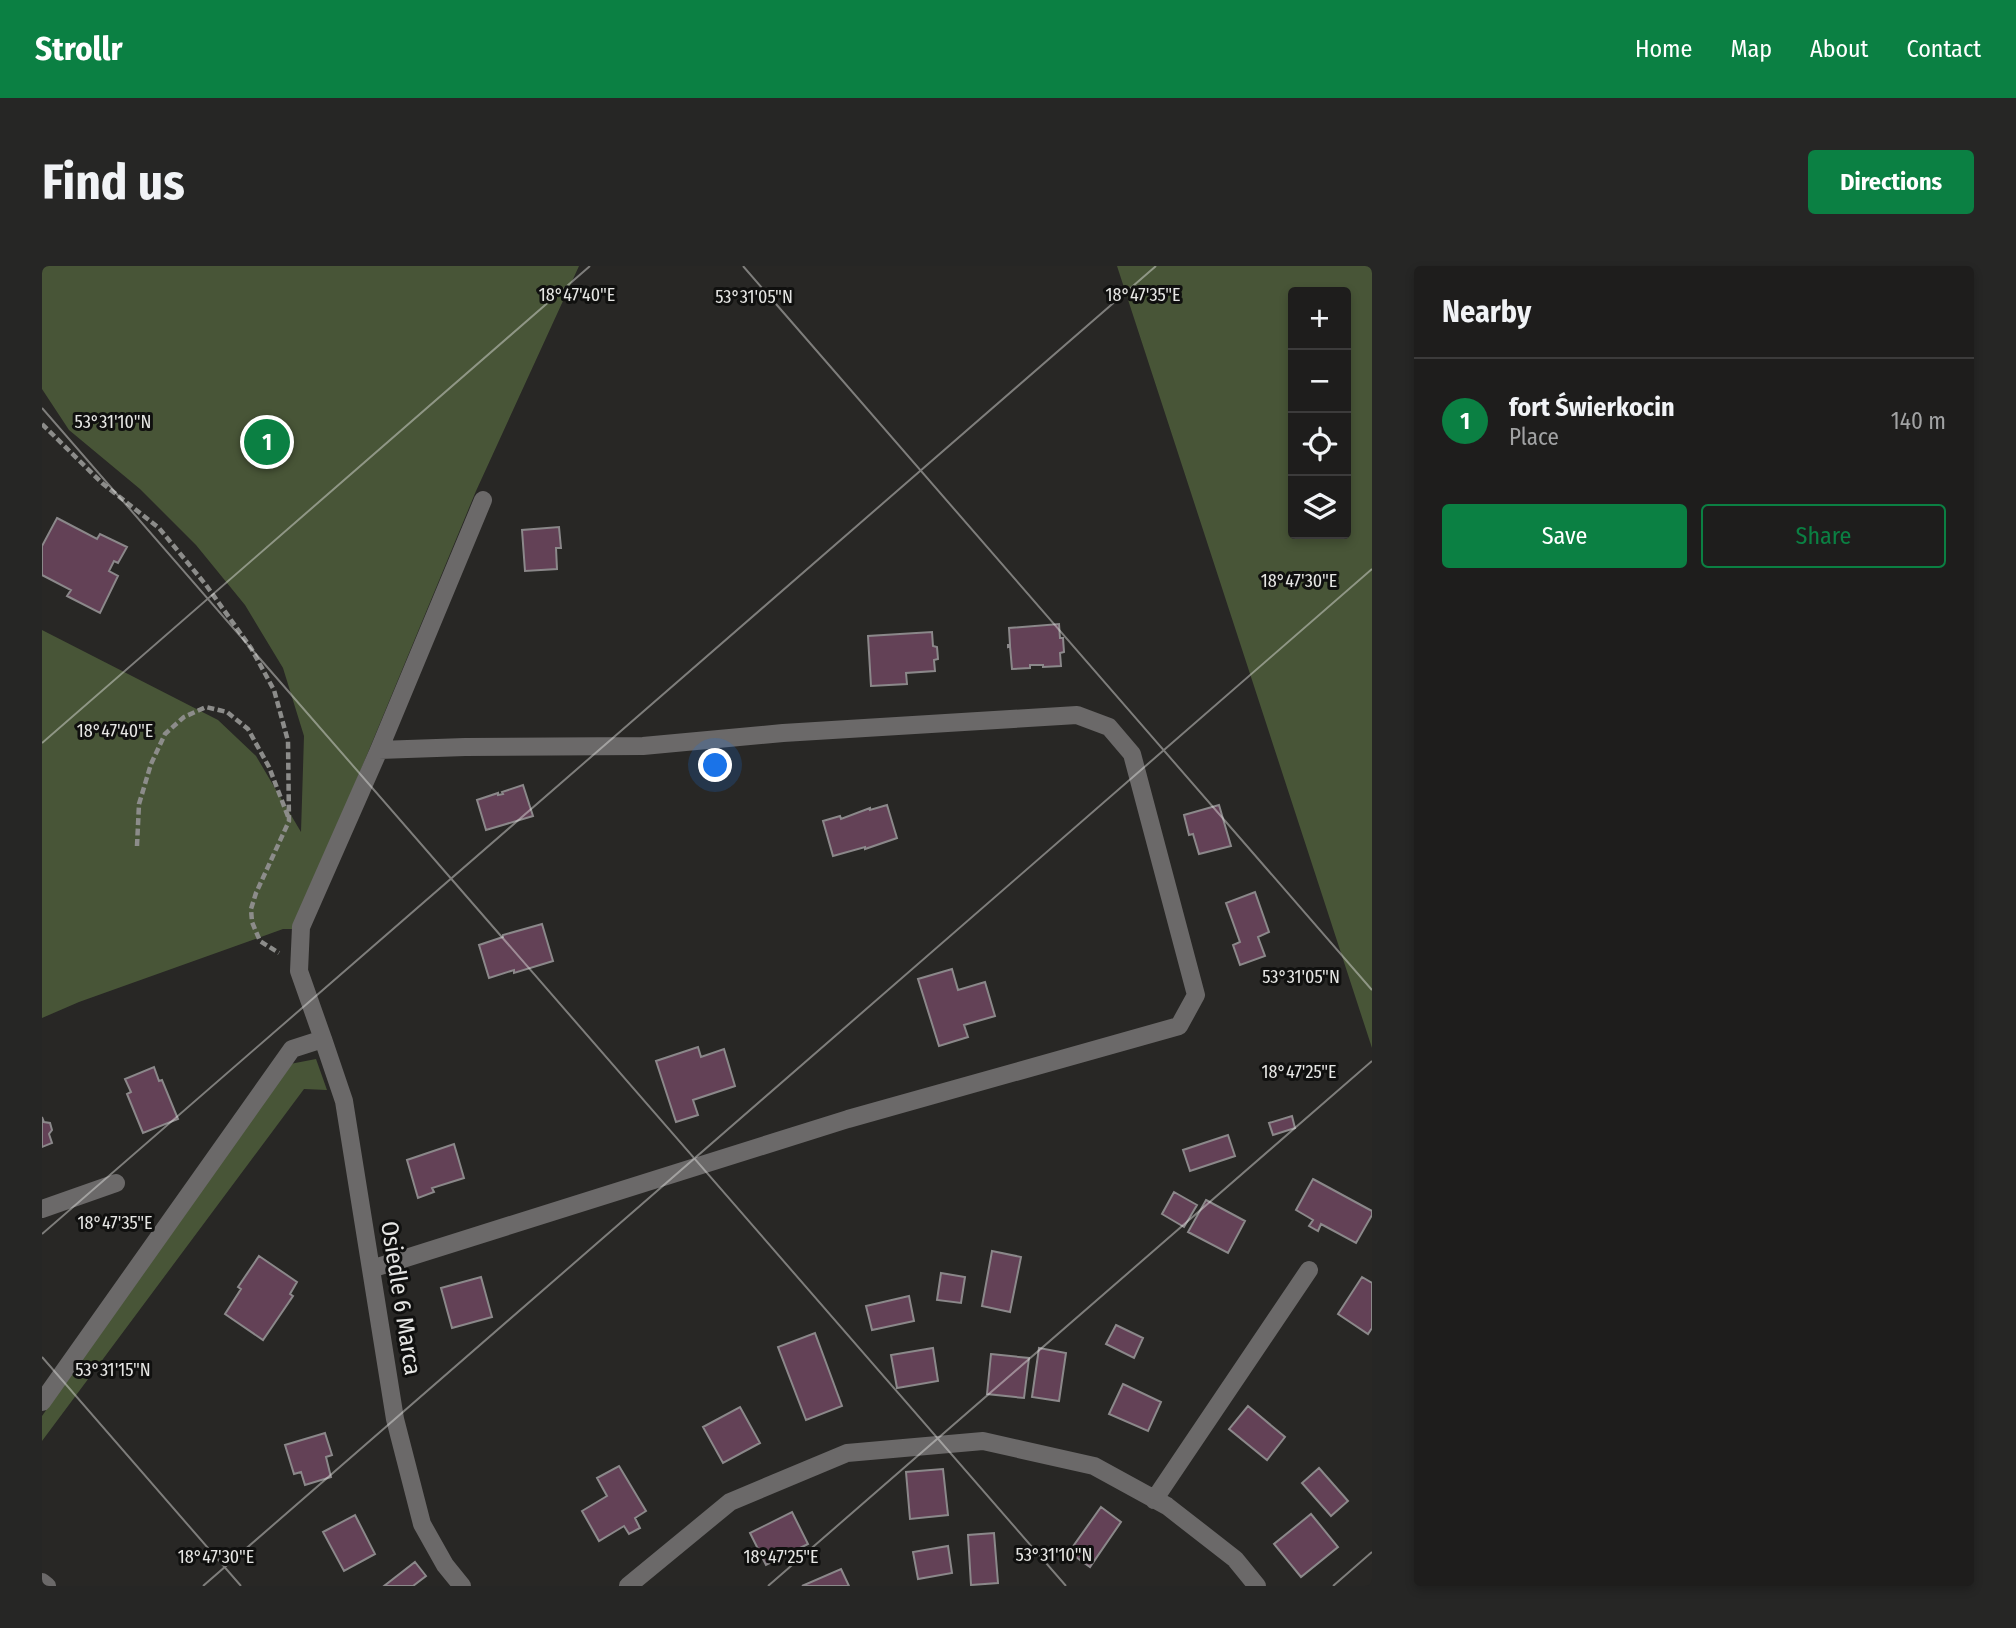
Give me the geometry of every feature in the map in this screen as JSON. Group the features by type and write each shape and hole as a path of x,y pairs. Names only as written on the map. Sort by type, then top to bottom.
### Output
{"street":[{"name":"Osiedle 6 Marca","path":"462,1586 444,1565 422,1524 395,1419 344,1101 299,971 299,960 301,927 379,750 483,500"},
{"path":"371,1269 848,1119 1179,1026 1196,995 1132,754 1108,727 1077,715 783,733 643,746 379,750"},
{"path":"42,1402 292,1049 323,1039"},
{"path":"42,1209 116,1183"},
{"path":"1154,1500 1309,1270"},
{"path":"628,1586 730,1502 847,1453 982,1441 1094,1466 1167,1506 1235,1559 1257,1586"},
{"path":"42,1582 47,1586"}],"path":[{"path":"42,424 102,483 159,528 206,584 251,648 274,690 288,741 289,821 256,893 251,909 252,922 260,941 276,952 299,960"},
{"path":"137,846 139,804 150,764 165,734 184,717 206,707 227,712 248,729 269,767 289,821"}],"green space":[{"path":"42,266 579,266 476,491 295,929 283,929 79,1002 42,1018 42,630 218,720 256,756 301,832 304,736 283,668 245,605 196,545 140,489 69,430 42,389"},
{"path":"1117,266 1372,266 1372,1048"},
{"path":"316,1059 327,1090 304,1089 42,1441 42,1416 290,1064"}],"building":[{"path":"57,518 97,539 100,534 127,547 118,563 114,561 109,571 118,576 100,613 67,596 71,590 42,575 42,546"},
{"path":"559,527 561,548 556,548 557,569 525,571 522,530"},
{"path":"1059,624 1064,652 1060,653 1061,666 1030,665 1030,668 1012,669 1010,646 1008,647 1009,628"},
{"path":"932,632 938,659 934,660 935,671 906,673 907,684 871,686 868,636"},
{"path":"523,785 533,816 486,830 477,800 503,794 502,792"},
{"path":"887,805 897,838 833,856 823,821 840,816 841,819"},
{"path":"1219,805 1231,846 1199,854 1193,834 1189,835 1184,815"},
{"path":"1255,892 1269,932 1258,937 1265,956 1240,965 1233,945 1240,942 1226,903"},
{"path":"542,924 553,961 489,978 479,945"},
{"path":"952,969 958,990 985,982 995,1016 964,1025 968,1037 939,1046 918,979"},
{"path":"698,1047 701,1057 724,1049 735,1086 693,1100 698,1115 676,1122 656,1061"},
{"path":"154,1067 178,1119 143,1133 127,1094 131,1092 125,1079"},
{"path":"1292,1116 1295,1128 1273,1135 1269,1123"},
{"path":"42,1117 44,1122 50,1123 52,1143 42,1147"},
{"path":"1228,1135 1235,1156 1190,1171 1183,1150"},
{"path":"454,1144 464,1178 432,1188 434,1192 418,1198 407,1160"},
{"path":"1313,1179 1372,1211 1356,1243 1321,1224 1318,1231 1309,1226 1313,1220 1296,1210"},
{"path":"1174,1192 1197,1205 1184,1227 1162,1214"},
{"path":"1206,1200 1245,1221 1228,1253 1188,1232"},
{"path":"992,1251 1021,1257 1010,1312 982,1306"},
{"path":"259,1256 297,1282 290,1294 293,1296 263,1340 225,1314 241,1289 238,1287"},
{"path":"941,1273 965,1277 961,1303 937,1300"},
{"path":"481,1277 492,1317 452,1328 441,1288"},
{"path":"1362,1277 1372,1283 1372,1328 1368,1334 1338,1314"},
{"path":"909,1296 914,1321 872,1330 866,1306"},
{"path":"1116,1325 1143,1338 1134,1358 1106,1344"},
{"path":"815,1333 842,1406 806,1420 778,1347"},
{"path":"933,1348 938,1381 897,1388 891,1355"},
{"path":"1039,1348 1066,1353 1059,1401 1032,1397"},
{"path":"991,1354 1029,1358 1024,1398 987,1394"},
{"path":"1123,1384 1161,1402 1148,1431 1109,1414"},
{"path":"1248,1406 1285,1437 1267,1460 1229,1429"},
{"path":"740,1407 760,1443 723,1463 703,1427"},
{"path":"325,1433 332,1455 326,1457 331,1477 305,1485 301,1472 294,1474 285,1445"},
{"path":"619,1466 646,1511 635,1518 640,1528 629,1534 624,1526 599,1541 582,1511 607,1496 597,1478"},
{"path":"1319,1468 1348,1501 1331,1516 1302,1483"},
{"path":"943,1469 948,1515 910,1519 906,1472"},
{"path":"1101,1507 1121,1522 1090,1567 1069,1552"},
{"path":"792,1512 808,1544 766,1565 750,1533"},
{"path":"1311,1514 1338,1547 1301,1577 1274,1544"},
{"path":"355,1515 375,1554 344,1571 323,1532"},
{"path":"994,1533 998,1583 971,1585 968,1535"},
{"path":"948,1546 952,1573 918,1579 913,1552"},
{"path":"415,1562 426,1576 413,1586 384,1586"},
{"path":"841,1569 849,1586 802,1586"}],"place":[{"name":"fort Świerkocin","path":"267,442"}]}
